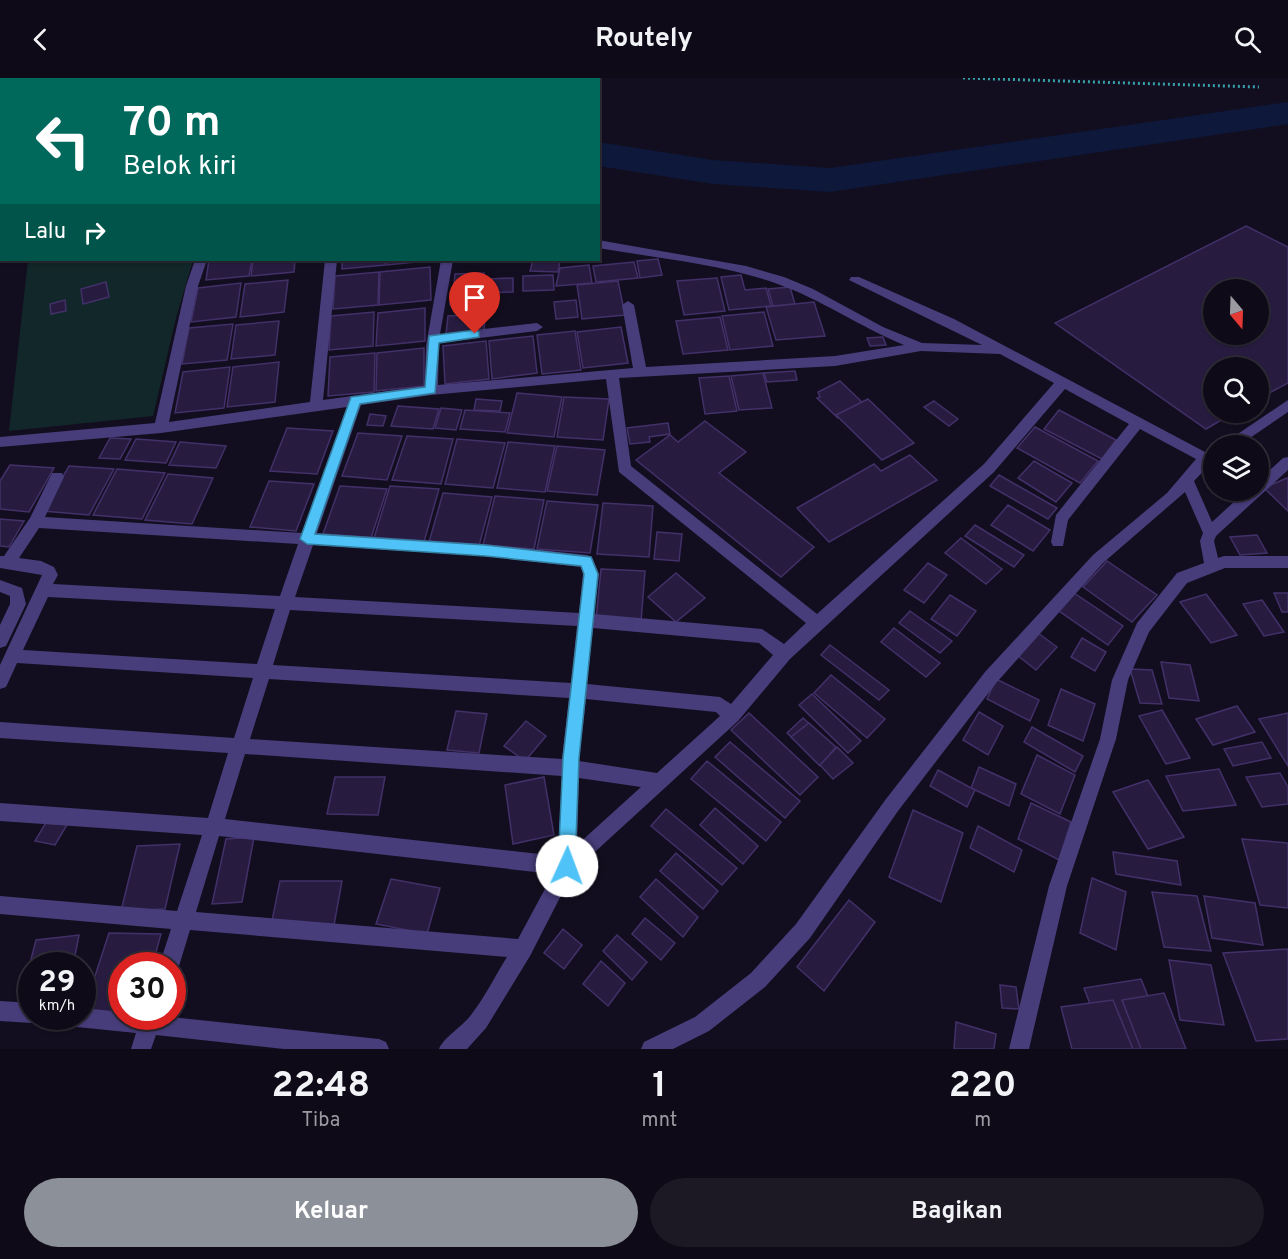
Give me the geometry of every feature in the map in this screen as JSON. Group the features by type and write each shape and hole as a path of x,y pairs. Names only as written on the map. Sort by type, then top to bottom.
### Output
{"street":[{"path":"600,244 746,270 780,280 809,292 879,330 921,347"},
{"path":"161,428 192,286 201,261"},
{"path":"316,405 331,261"},
{"path":"431,390 433,339 447,261"},
{"path":"855,280 950,322 1000,350 1203,452"},
{"path":"628,305 640,374"},
{"path":"433,339 537,327"},
{"path":"0,442 161,428 431,390 612,374 834,361 921,347 1000,350"},
{"path":"612,374 624,468 817,623"},
{"path":"449,1049 465,1039 479,1021 523,949 567,866 732,716 784,654 989,468 1064,381"},
{"path":"174,952 285,603 356,400"},
{"path":"1243,435 1288,405"},
{"path":"1058,542 1061,519 1139,421"},
{"path":"651,1049 702,1024 758,980 803,931 892,805 991,676 1098,559 1187,481 1203,462"},
{"path":"1269,480 1288,462"},
{"path":"0,682 45,590 49,571 4,563 34,522 57,477"},
{"path":"1187,481 1209,533"},
{"path":"1212,567 1207,541 1209,533 1245,501"},
{"path":"34,522 485,550 587,561 591,574 577,691 567,866"},
{"path":"1019,1049 1058,886 1108,740 1120,680 1143,628 1182,578 1224,561 1288,562"},
{"path":"0,586 17,593 18,604 0,641"},
{"path":"45,590 584,620 762,636 784,654"},
{"path":"12,656 577,691 720,705 732,716"},
{"path":"0,730 241,744 571,768 661,782"},
{"path":"0,813 214,827 567,866"},
{"path":"0,905 523,949"},
{"path":"0,1011 18,1012"},
{"path":"186,1024 379,1049"},
{"path":"141,1049 148,1030"}],"path":[{"path":"963,78 1258,87"}],"green space":[{"path":"28,261 193,261 176,318 153,416 9,431"}],"building":[{"path":"1246,226 1288,247 1288,383 1269,393 1269,357 1203,357 1203,423 1216,423 1206,429 1055,323"},
{"path":"658,259 662,275 640,278 637,261"},
{"path":"209,261 252,261 249,276 206,280"},
{"path":"253,261 295,261 294,272 251,276"},
{"path":"342,261 385,261 385,265 342,269"},
{"path":"387,261 426,261 387,265"},
{"path":"533,261 560,261 558,272 530,271"},
{"path":"634,262 638,278 596,282 593,266"},
{"path":"589,265 592,283 556,286 560,268"},
{"path":"430,267 431,300 379,305 380,272"},
{"path":"379,272 378,305 333,309 335,276"},
{"path":"484,273 483,294 453,295 455,274"},
{"path":"553,275 554,290 523,291 523,276"},
{"path":"741,275 745,290 766,288 771,306 729,310 721,277"},
{"path":"513,278 513,292 486,293 487,279"},
{"path":"717,278 725,311 684,315 677,281"},
{"path":"288,280 284,312 240,317 245,284"},
{"path":"618,281 625,315 582,319 577,285"},
{"path":"106,282 109,297 83,304 81,289"},
{"path":"241,283 236,317 191,322 198,288"},
{"path":"790,287 795,304 773,306 768,289"},
{"path":"489,295 488,304 450,305 451,296"},
{"path":"65,300 66,311 51,314 50,304"},
{"path":"576,300 578,317 556,319 554,302"},
{"path":"814,302 825,336 776,340 766,307"},
{"path":"425,308 425,341 376,346 378,313"},
{"path":"374,312 373,346 329,350 331,316"},
{"path":"764,312 773,346 730,350 722,316"},
{"path":"485,314 484,332 446,334 448,316"},
{"path":"720,317 728,350 683,354 676,321"},
{"path":"279,321 275,355 231,359 236,325"},
{"path":"233,324 227,360 182,364 189,328"},
{"path":"621,327 628,363 583,368 577,332"},
{"path":"575,331 581,370 542,374 537,335"},
{"path":"533,336 537,373 492,379 489,341"},
{"path":"883,337 886,345 870,346 867,338"},
{"path":"486,341 489,379 445,384 443,346"},
{"path":"424,348 424,386 376,391 377,353"},
{"path":"375,353 374,392 328,396 330,357"},
{"path":"279,362 275,402 227,407 233,367"},
{"path":"230,367 224,408 175,413 183,372"},
{"path":"795,371 797,380 767,382 764,373"},
{"path":"763,373 772,408 739,410 731,376"},
{"path":"729,376 737,411 705,414 699,378"},
{"path":"840,381 865,405 838,418 817,398 820,397 818,392"},
{"path":"517,393 562,397 554,437 507,433"},
{"path":"564,397 609,399 603,440 557,437"},
{"path":"476,399 502,401 500,411 474,410"},
{"path":"868,399 914,443 882,460 836,415"},
{"path":"934,401 958,419 949,426 924,407"},
{"path":"398,406 439,409 433,429 391,426"},
{"path":"441,408 462,410 456,430 435,428"},
{"path":"465,410 510,413 505,432 460,429"},
{"path":"1059,410 1116,440 1102,459 1044,429"},
{"path":"370,414 386,416 383,426 367,425"},
{"path":"705,421 746,452 719,473 814,547 781,577 636,460 670,435 678,442"},
{"path":"668,423 670,434 649,437 650,442 630,444 627,428"},
{"path":"1035,427 1098,461 1080,483 1017,448"},
{"path":"287,428 333,431 317,474 270,471"},
{"path":"358,433 402,436 387,480 342,476"},
{"path":"407,436 453,439 441,484 392,480"},
{"path":"110,438 131,439 120,459 99,458"},
{"path":"136,439 176,442 166,463 125,460"},
{"path":"457,439 505,443 493,488 445,484"},
{"path":"180,442 226,446 216,468 169,465"},
{"path":"508,442 555,446 545,492 497,488"},
{"path":"557,446 605,450 597,495 547,491"},
{"path":"910,455 937,480 829,542 797,508 874,464 881,471"},
{"path":"1034,461 1072,483 1056,502 1018,478"},
{"path":"10,465 54,468 29,512 0,509 0,481"},
{"path":"69,466 114,469 89,515 43,511"},
{"path":"117,469 165,473 142,519 93,515"},
{"path":"168,474 213,478 192,524 145,520"},
{"path":"999,475 1057,508 1048,519 990,486"},
{"path":"1288,479 1288,511 1269,493 1269,486"},
{"path":"269,481 314,484 296,531 250,527"},
{"path":"340,486 387,489 371,538 323,534"},
{"path":"390,486 439,489 424,542 374,538"},
{"path":"443,493 492,497 479,546 429,542"},
{"path":"495,496 544,500 534,549 483,545"},
{"path":"547,501 598,505 590,553 537,549"},
{"path":"603,503 653,506 649,557 597,554"},
{"path":"1008,505 1050,530 1033,551 991,525"},
{"path":"0,519 24,521 9,547 0,546"},
{"path":"975,525 1024,555 1014,567 965,536"},
{"path":"657,532 682,534 679,561 654,559"},
{"path":"1257,535 1267,553 1240,555 1230,537"},
{"path":"961,538 1002,569 986,584 945,553"},
{"path":"1107,561 1157,595 1132,622 1083,587"},
{"path":"928,563 947,575 924,603 904,590"},
{"path":"601,569 645,571 641,622 596,619"},
{"path":"676,573 705,598 676,622 648,597"},
{"path":"1074,593 1123,626 1108,645 1059,611"},
{"path":"1274,593 1288,593 1288,612 1282,612"},
{"path":"1206,594 1237,635 1211,643 1180,602"},
{"path":"950,595 976,611 957,636 931,619"},
{"path":"1262,600 1284,632 1264,636 1243,604"},
{"path":"910,611 952,641 940,653 899,623"},
{"path":"894,628 940,663 926,677 881,642"},
{"path":"1038,633 1057,647 1036,670 1017,655"},
{"path":"1082,638 1106,652 1095,671 1071,657"},
{"path":"830,645 889,690 879,700 821,655"},
{"path":"1161,662 1190,665 1199,701 1169,698"},
{"path":"1130,669 1152,670 1162,704 1140,703"},
{"path":"831,675 885,719 867,738 814,693"},
{"path":"996,679 1039,700 1030,721 987,699"},
{"path":"1061,689 1095,704 1083,741 1048,725"},
{"path":"812,694 861,741 848,753 799,705"},
{"path":"1237,706 1255,732 1213,745 1196,719"},
{"path":"1162,710 1190,758 1166,764 1139,716"},
{"path":"456,711 487,714 479,753 447,750"},
{"path":"979,712 1003,726 988,755 963,740"},
{"path":"749,713 818,777 800,795 731,730"},
{"path":"1288,713 1288,766 1259,719"},
{"path":"803,718 842,754 827,770 787,733"},
{"path":"526,721 546,736 525,761 504,746"},
{"path":"809,723 836,747 820,766 791,737"},
{"path":"1032,727 1083,756 1075,772 1024,742"},
{"path":"730,742 800,801 785,818 715,757"},
{"path":"1262,742 1271,758 1233,766 1224,749"},
{"path":"837,747 853,763 833,779 820,765"},
{"path":"1037,755 1075,775 1060,814 1021,794"},
{"path":"707,761 781,822 766,841 691,779"},
{"path":"979,767 1016,784 1009,806 971,788"},
{"path":"1219,769 1236,805 1183,811 1166,776"},
{"path":"938,770 975,790 967,807 930,786"},
{"path":"1280,773 1288,787 1288,804 1262,807 1246,777"},
{"path":"335,777 385,777 378,815 327,814"},
{"path":"544,777 554,835 513,844 505,785"},
{"path":"1148,780 1184,837 1148,849 1113,792"},
{"path":"1031,803 1071,822 1059,860 1018,839"},
{"path":"715,808 758,846 743,864 700,825"},
{"path":"666,809 737,868 722,885 651,826"},
{"path":"913,810 963,833 941,902 889,877"},
{"path":"48,819 68,823 55,845 35,841"},
{"path":"978,826 1022,850 1014,872 970,848"},
{"path":"254,837 242,902 212,904 226,839"},
{"path":"1242,839 1288,843 1288,908 1260,905"},
{"path":"180,844 165,909 121,911 137,846"},
{"path":"1113,852 1177,861 1181,885 1116,874"},
{"path":"676,853 718,891 703,909 660,871"},
{"path":"1092,878 1126,892 1116,950 1080,933"},
{"path":"391,879 440,888 427,934 376,924"},
{"path":"656,879 698,917 683,937 640,897"},
{"path":"280,881 342,881 334,925 271,926"},
{"path":"1152,892 1197,896 1211,951 1164,947"},
{"path":"1204,896 1255,903 1263,945 1212,938"},
{"path":"849,900 875,922 824,991 797,967"},
{"path":"645,918 675,943 661,960 632,934"},
{"path":"563,929 582,945 564,969 544,953"},
{"path":"109,933 161,934 156,952 108,952 108,1014 96,1013 96,973"},
{"path":"79,935 76,952 33,952 36,940"},
{"path":"617,935 647,962 632,980 603,951"},
{"path":"1288,949 1288,1039 1256,1041 1223,953"},
{"path":"1169,960 1211,965 1224,1025 1180,1020"},
{"path":"601,961 625,983 608,1006 583,984"},
{"path":"1141,979 1169,1049 1107,1049 1084,988"},
{"path":"1000,985 1016,987 1019,1009 1002,1008"},
{"path":"1164,993 1186,1049 1141,1049 1122,1000"},
{"path":"1113,1000 1133,1049 1072,1049 1061,1007"},
{"path":"956,1022 996,1034 994,1049 954,1049"}],"waterway":[{"path":"600,154 713,172 830,180 1288,113"}],"route":[{"path":"475,334 433,339 431,390 356,400 307,539 485,550 587,561 591,574 584,620 571,758 567,866"}]}
